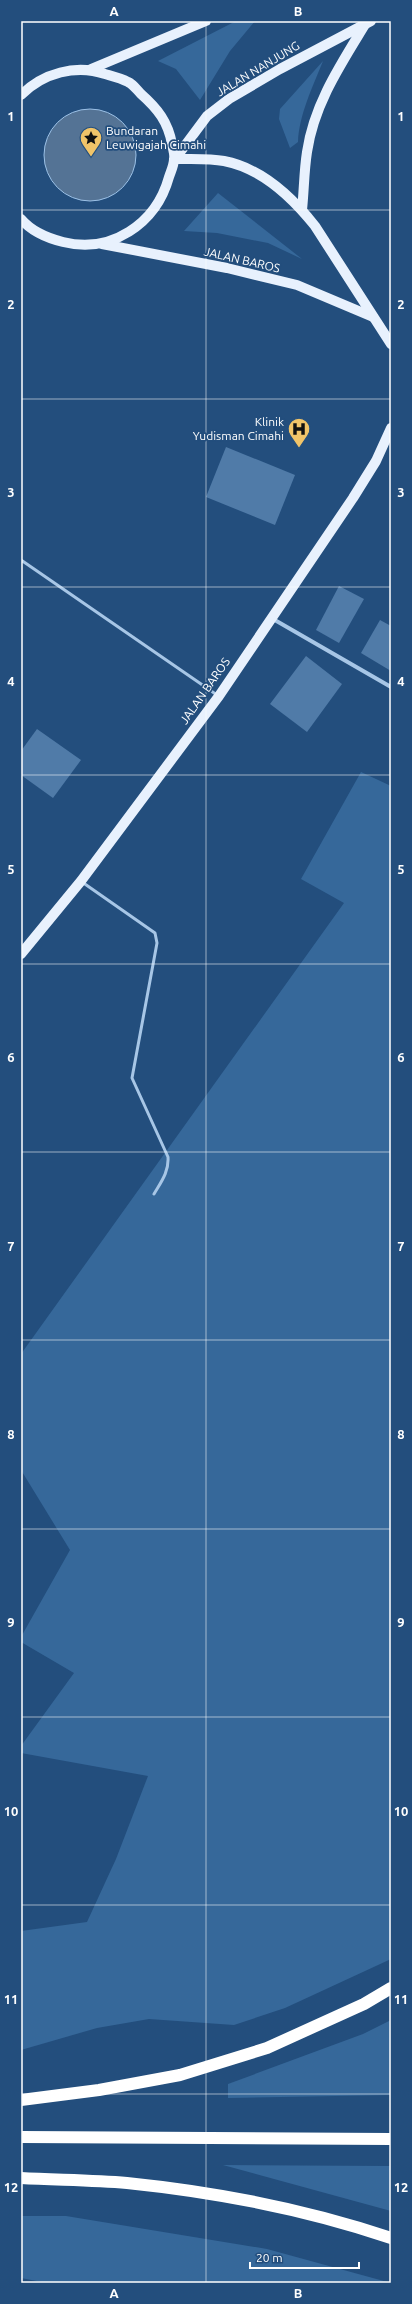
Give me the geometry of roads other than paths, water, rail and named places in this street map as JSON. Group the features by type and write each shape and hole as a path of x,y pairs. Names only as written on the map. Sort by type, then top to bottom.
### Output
{"highway":[{"path":"21,2100 99,2090 180,2075 267,2048 364,2004 391,1988"},
{"path":"24,2138 391,2139"},
{"path":"21,2178 127,2183 230,2198 343,2222 391,2238"}],"main road":[{"path":"21,95 42,78 67,70 92,69 206,21"},
{"path":"302,210 307,151 317,112 328,86 368,22"},
{"name":"JALAN NANJUNG","path":"175,159 207,116 229,100 280,69 368,22"},
{"path":"23,223 49,239 75,245 100,244 122,237 141,224 156,207 166,187 175,159 169,128 157,108 128,82 92,69"},
{"path":"175,159 224,161 256,173 281,190 302,210 335,256 391,344"},
{"name":"JALAN BAROS","path":"100,244 227,268 297,286 373,317"},
{"name":"JALAN BAROS","path":"21,954 81,881 219,696 271,618 318,552 353,498 376,461 391,428"}],"street":[{"path":"271,618 391,687"}],"lane":[{"path":"21,560 219,696"},
{"path":"81,881 155,933 157,943 132,1078 168,1157 168,1166 165,1176 154,1194"}],"place":[{"name":"Bundaran Leuwigajah Cimahi","path":"91,158"},
{"name":"Klinik Yudisman Cimahi","path":"299,448"}]}
